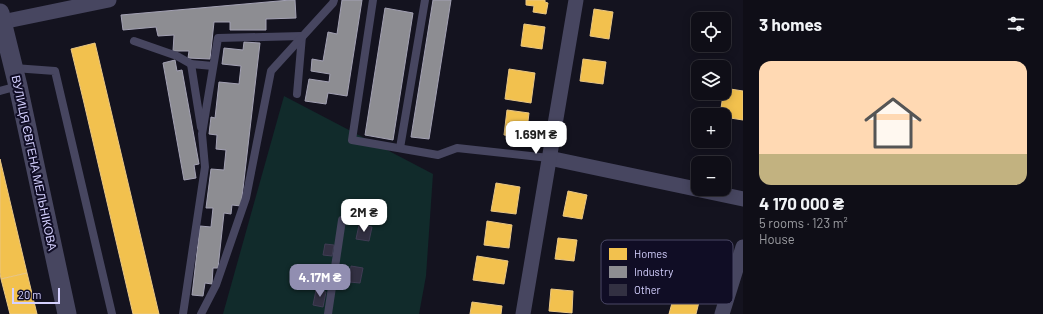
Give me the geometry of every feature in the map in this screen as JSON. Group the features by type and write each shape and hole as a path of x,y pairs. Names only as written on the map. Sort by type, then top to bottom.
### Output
{"street":[{"path":"1,17 109,0"},
{"path":"523,314 576,0"},
{"name":"ВУЛИЦЯ ЄВГЕНА МЕЛЬНІКОВА","path":"1,17 10,82 67,314"},
{"path":"549,158 743,199"},
{"path":"733,279 743,247"},
{"path":"722,314 725,304"}],"lane":[{"path":"201,314 216,284 246,198 271,71 333,3 334,0"},
{"path":"373,0 352,140 438,155 457,148 549,158"},
{"path":"400,148 425,0"},
{"path":"202,134 218,38 302,36"},
{"path":"297,94 302,36"},
{"path":"134,41 177,56 191,64 214,66"},
{"path":"182,314 205,168 202,134 191,64"},
{"path":"10,82 55,71 112,314"},
{"path":"328,314 342,220"}],"green space":[{"path":"284,96 433,174 426,276 419,314 223,314"}],"building: Homes":[{"path":"526,0 545,0 545,2 548,3 546,14 533,12 534,6 526,5"},
{"path":"594,9 613,12 609,39 590,36"},
{"path":"524,24 545,27 542,49 521,46"},
{"path":"95,43 159,314 133,314 71,49"},
{"path":"583,59 606,62 603,84 580,81"},
{"path":"509,69 535,73 531,103 505,99"},
{"path":"731,89 743,91 743,120 731,118 731,108 721,108 722,100 731,100"},
{"path":"507,110 529,113 526,138 504,135"},
{"path":"0,159 27,273 1,279 0,273"},
{"path":"496,183 520,187 516,214 491,211"},
{"path":"568,191 587,195 582,219 563,216"},
{"path":"487,221 512,225 509,248 484,245"},
{"path":"558,238 577,240 574,261 555,259"},
{"path":"477,256 508,261 504,284 473,280"},
{"path":"27,273 37,314 10,314 1,279"},
{"path":"551,289 573,291 572,313 549,311"},
{"path":"472,302 502,306 501,314 470,314"},
{"path":"672,304 698,304 696,314 669,314"}],"building: Industry":[{"path":"295,0 296,18 266,19 266,30 230,30 230,22 214,22 210,59 188,58 189,51 173,51 174,35 158,36 156,27 123,30 121,15"},
{"path":"342,0 362,0 347,96 328,93 326,104 305,101 309,79 329,82 330,74 311,71 312,59 323,61 328,32 337,34"},
{"path":"433,0 451,0 429,139 411,137"},
{"path":"385,8 413,13 393,140 365,135"},
{"path":"244,42 260,43 241,206 232,205 231,214 224,213 218,268 213,268 212,284 205,283 203,296 192,295 200,226 211,227 213,208 206,208 211,169 224,170 226,150 216,149 217,135 209,134 211,117 215,118 219,82 239,84 241,66 222,64 224,48 243,50"},
{"path":"175,60 177,71 182,70 199,164 194,165 196,178 184,180 163,63"}],"building: Other":[{"path":"359,225 372,227 369,241 356,239"},
{"path":"325,244 334,245 332,256 323,255"},
{"path":"351,266 363,268 360,283 349,282"},
{"path":"316,290 326,292 323,307 313,305"}]}
